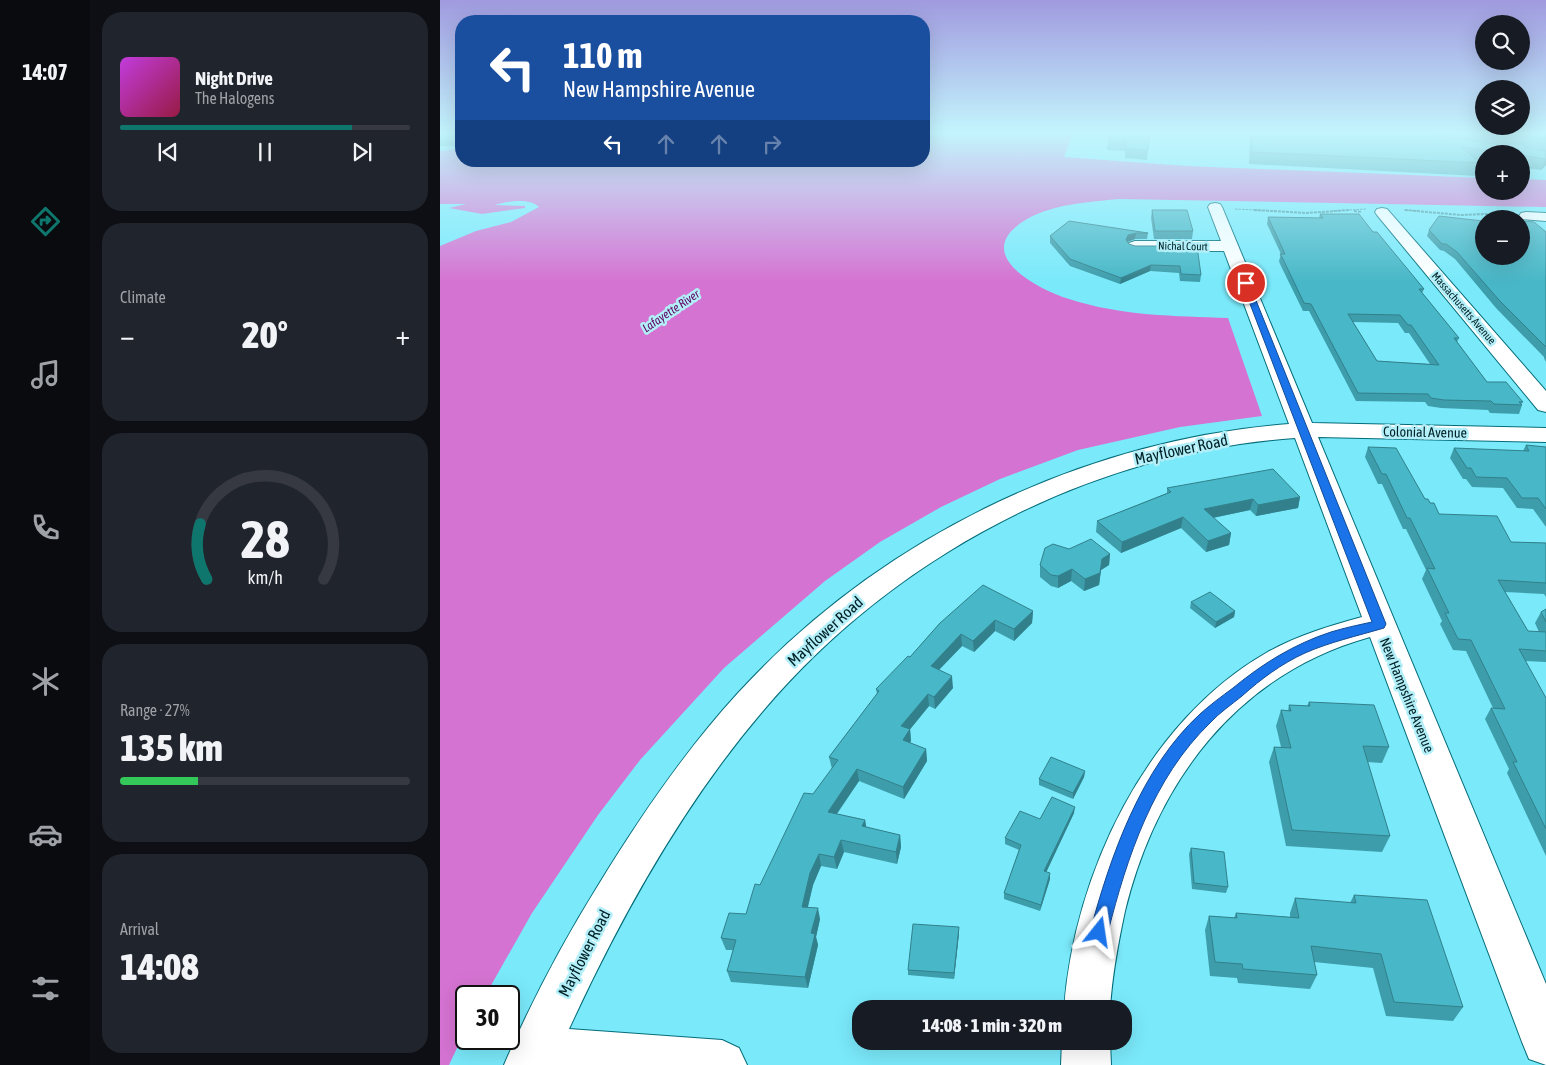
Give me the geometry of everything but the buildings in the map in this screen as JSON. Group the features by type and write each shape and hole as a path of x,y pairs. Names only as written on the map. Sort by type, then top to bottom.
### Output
{"street":[{"name":"New Hampshire Avenue","path":"1215,207 1546,1042"},
{"path":"1362,212 1410,212"},
{"name":"Massachusetts Avenue","path":"1382,212 1546,404"},
{"path":"1530,216 1546,218"},
{"name":"Nichal Court","path":"1135,246 1231,246"},
{"name":"Colonial Avenue","path":"1303,430 1546,435"},
{"name":"Mayflower Road","path":"532,1058 592,935 647,840 701,762 761,691 807,645 859,600 900,569 952,536 1014,503 1065,482 1114,465 1164,451 1222,439 1303,430"},
{"path":"1088,1000 1099,932 1113,879 1132,829 1154,786 1178,750 1204,719 1264,670 1298,651 1334,636 1379,624"},
{"path":"1086,1050 1086,1065"},
{"path":"532,1058 722,1065"}],"path":[{"path":"1343,210 1362,212"}],"water":[{"name":"Lafayette River","path":"440,183 1475,183 1475,200 1530,200 1530,183 1546,183 1546,207 1119,199 1060,207 1027,219 1011,232 1004,244 1006,256 1014,268 1025,278 1040,287 1069,299 1108,309 1188,317 1228,318 1262,416 1180,427 1078,450 1000,479 941,507 880,542 825,581 724,668 640,760 598,815 532,913 491,985 455,985 456,1050 449,1065 440,1065 440,246 476,231 511,222 539,207 524,201 505,202 495,205 525,206 525,208 482,214 449,208 466,204 440,204"}],"route":[{"path":"1099,932 1113,879 1132,829 1154,786 1178,750 1204,719 1233,693 1264,670 1298,651 1334,636 1379,624 1246,283"}]}
